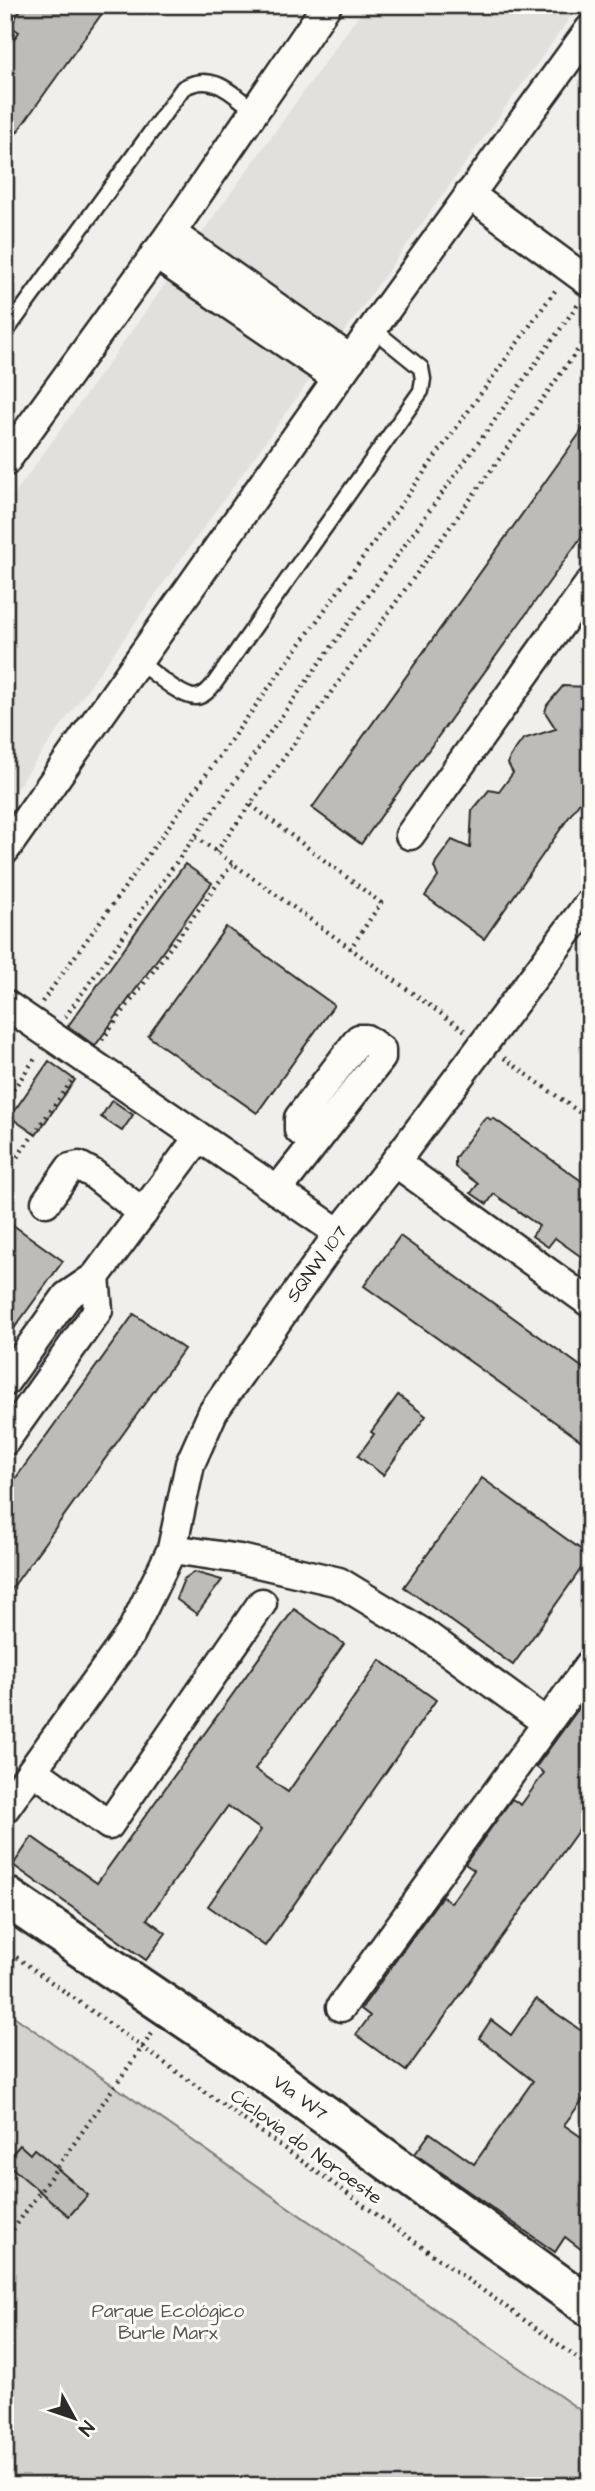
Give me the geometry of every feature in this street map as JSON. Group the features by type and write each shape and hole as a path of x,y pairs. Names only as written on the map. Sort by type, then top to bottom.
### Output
{"main road":[{"name":"Vla W7","path":"5,1896 278,2081 590,2307"}],"street":[{"path":"5,462 163,243 327,5"},
{"path":"5,850 344,369 590,29"},
{"path":"469,194 581,284"},
{"path":"163,243 344,369"},
{"path":"410,835 590,583"},
{"name":"SQNW 107","path":"5,1808 131,1633 172,1549 190,1464 213,1412 339,1233 514,1006 590,902"},
{"path":"5,1004 339,1233"},
{"path":"5,1382 67,1296 95,1277 199,1137"},
{"path":"277,1191 314,1142"},
{"path":"395,1162 590,1303"},
{"path":"46,1202 70,1168 79,1166 143,1213"},
{"path":"5,1441 98,1310 95,1277"},
{"path":"172,1549 240,1559 339,1582 423,1633 547,1723"},
{"path":"33,1770 109,1825 262,1603"},
{"path":"341,2007 590,1664"}],"lane":[{"path":"5,333 183,88 196,81 207,80 255,111"},
{"path":"138,661 186,696 197,697 214,684 421,391 424,379 421,368 373,329"}],"path":[{"path":"5,1101 196,837 581,284"},
{"path":"5,1052 581,284"},
{"path":"216,852 590,332"},
{"path":"251,805 381,903 350,949"},
{"path":"196,837 590,1120"},
{"path":"5,1174 233,863"},
{"name":"Ciclovia do Noroeste","path":"5,1949 590,2367"},
{"path":"5,2241 169,2008"}],"shaded area":[{"path":"366,5 579,5 5,804 5,507"}],"green space":[{"name":"Parque Ecológico Burle Marx","path":"5,2010 590,2417 590,2486 5,2486"}],"building":[{"path":"24,5 108,5 5,149 5,52 19,32 10,26"},
{"path":"590,419 590,525 361,844 312,808"},
{"path":"563,686 590,687 590,787 484,939 425,896 438,877 434,867 452,840 470,848 472,811 489,790 499,792 513,773 508,764 510,757 523,739 556,729 545,712 547,705"},
{"path":"185,864 212,883 95,1046 68,1026"},
{"path":"226,927 334,1005 257,1113 148,1036"},
{"path":"49,1061 75,1080 36,1135 10,1117"},
{"path":"112,1100 133,1115 122,1131 101,1117"},
{"path":"487,1117 491,1120 493,1118 590,1187 590,1263 555,1238 548,1247 532,1236 539,1226 494,1194 487,1204 471,1193 478,1184 455,1167 455,1158"},
{"path":"13,1225 63,1261 5,1341 5,1235"},
{"path":"400,1236 590,1373 590,1447 364,1286"},
{"path":"134,1314 184,1349 5,1598 5,1493"},
{"path":"398,1395 426,1416 383,1475 358,1456 374,1434 371,1432"},
{"path":"482,1478 590,1556 513,1665 404,1587"},
{"path":"194,1572 222,1580 197,1614 176,1599 184,1579"},
{"path":"294,1609 344,1644 255,1769 288,1792 380,1660 436,1700 265,1946 208,1906 261,1830 228,1806 147,1919 166,1933 146,1960 13,1865 32,1837 97,1883"},
{"path":"590,1693 590,1814 406,2071 356,2035 370,2016 361,2009 442,1896 451,1903 474,1870 465,1864 512,1799 521,1805 544,1773 536,1767"},
{"path":"536,1999 590,2037 590,2090 564,2125 590,2143 590,2256 565,2237 555,2252 415,2154 430,2133 474,2164 533,2081 479,2038 491,2020 511,2035"},
{"path":"20,2145 30,2154 34,2149 88,2195 69,2216 5,2162"}]}
